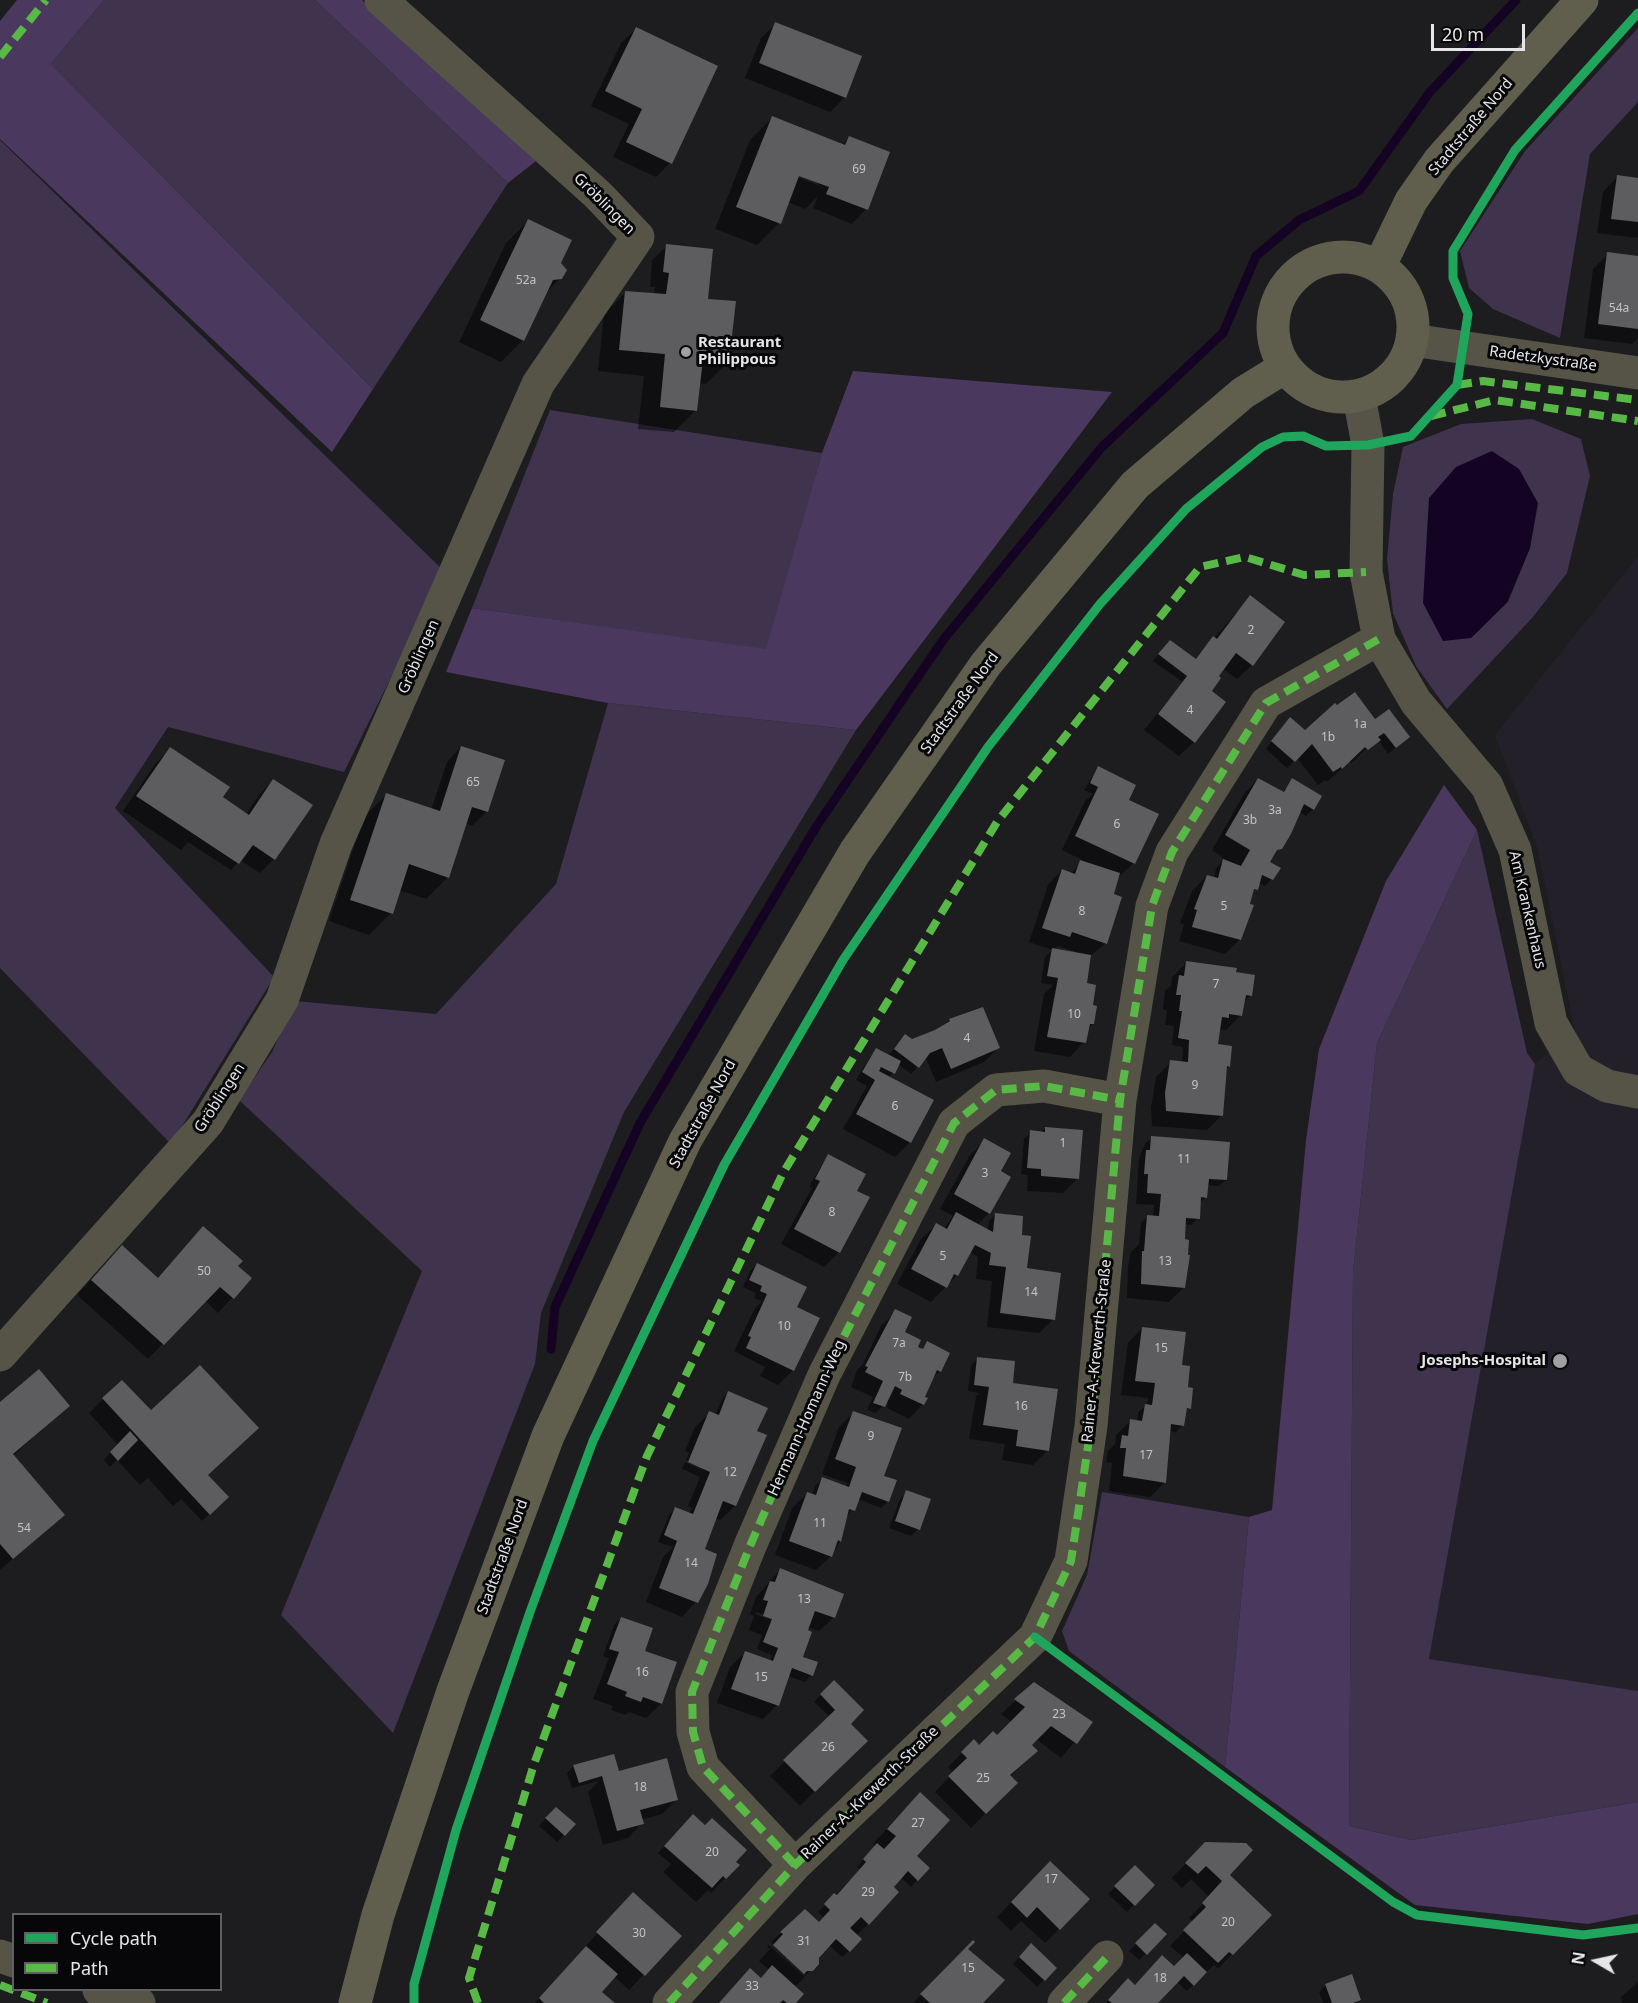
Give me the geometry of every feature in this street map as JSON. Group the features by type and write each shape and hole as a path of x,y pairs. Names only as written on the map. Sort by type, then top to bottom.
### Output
{"main road":[{"name":"Stadtstraße Nord","path":"1379,267 1411,201 1439,161 1582,0"},
{"path":"1337,257 1366,260 1396,280 1410,305 1413,318 1412,340 1405,361 1396,374 1379,388 1359,396 1338,398 1311,390 1299,383 1285,367 1274,340 1274,318 1279,297 1297,274 1309,266 1337,257"},
{"name":"Stadtstraße Nord","path":"355,2003 378,1915 453,1691 548,1436 685,1141 855,852 986,664 1135,485 1243,393 1285,367"}],"street":[{"name":"Gröblingen","path":"0,1354 208,1122 282,1000 336,844 538,384 638,237 598,195 381,0"},
{"name":"Radetzkystraße","path":"1412,340 1638,373"},
{"name":"Am Krankenhaus","path":"1359,396 1368,445 1366,572 1379,639 1416,702 1488,786 1515,850 1551,1023 1578,1070 1606,1086 1638,1092"},
{"name":"Rainer-A.-Krewerth-Straße","path":"669,2003 795,1865 1035,1636 1071,1561 1091,1426 1120,1100 1152,906 1172,852 1266,703 1379,639"},
{"name":"Hermann-Homann-Weg","path":"795,1865 703,1767 693,1732 692,1692 750,1546 824,1375 954,1123 996,1090 1044,1086 1120,1100"},
{"path":"1064,2003 1107,1957"},
{"path":"105,1991 139,2003"}],"shaded area":[{"path":"17,0 104,0 51,64 373,389 332,452 0,139 0,21"},
{"path":"104,0 315,0 508,183 373,389 51,64"},
{"path":"315,0 362,0 536,161 508,183"},
{"path":"1638,28 1638,102 1590,154 1560,338 1493,309 1469,288 1460,251 1525,151"},
{"path":"0,140 444,571 344,772 168,727 115,808 274,977 171,1144 0,968"},
{"path":"853,371 1112,392 856,730 608,703 446,672 472,608 766,649 822,453"},
{"path":"550,410 822,453 767,650 472,608"},
{"path":"1532,419 1581,439 1590,476 1567,573 1533,617 1447,709 1416,666 1393,613 1387,559 1393,494 1403,447 1461,424","holes":["1530,548 1508,602 1471,638"]},
{"path":"1492,451 1519,469 1538,503 1530,548 1507,602 1471,638 1443,641 1423,603 1429,498 1456,467"},
{"name":"Josephs-Hospital","path":"1638,556 1638,1691 1429,1659 1535,1064 1575,1032 1538,850 1495,735"},
{"path":"608,703 856,730 624,1112 541,1313 535,1364 393,1733 281,1615 422,1271 239,1100 272,1052 295,1001 436,1014 556,884"},
{"path":"1444,785 1477,830 1377,1043 1353,1273 1349,1826 1411,1840 1638,1802 1638,1914 1588,1924 1415,1905 1225,1767 1249,1517 1272,1510 1306,1140 1319,1049 1386,881"},
{"path":"1477,830 1527,1053 1535,1064 1429,1659 1638,1691 1638,1802 1411,1840 1349,1826 1353,1273 1377,1043"},
{"path":"1102,1492 1249,1517 1225,1767 1069,1651 1062,1631 1087,1575"}],"building":[{"path":"775,22 862,56 846,98 759,63"},
{"path":"636,27 718,66 672,164 626,142 642,109 605,91"},
{"path":"772,116 845,145 849,136 890,152 868,210 826,194 829,187 799,176 781,224 736,207"},
{"path":"1617,175 1638,178 1638,222 1611,219"},
{"path":"528,219 572,240 561,263 567,270 562,279 553,280 524,341 480,320"},
{"name":"Restaurant Philippous","path":"666,244 713,249 708,299 736,301 729,362 703,359 697,411 660,407 665,354 619,350 625,291 666,294 669,273 663,272"},
{"path":"1607,252 1638,256 1638,329 1598,324"},
{"path":"1250,595 1285,622 1253,666 1236,653 1219,676 1221,678 1212,691 1226,702 1195,743 1158,714 1187,676 1158,654 1170,640 1196,659 1213,636 1217,639"},
{"path":"1355,692 1375,719 1389,709 1410,737 1396,748 1384,733 1378,737 1381,740 1368,750 1365,747 1342,769 1341,767 1333,772 1312,744 1295,762 1271,741 1290,717 1305,730 1335,703 1337,705"},
{"path":"461,746 505,760 488,812 472,807 449,878 409,864 393,914 350,900 386,793 440,811"},
{"path":"170,747 230,787 223,797 249,815 273,779 313,805 275,860 253,845 239,864 136,796"},
{"path":"1098,766 1136,785 1129,800 1159,814 1135,864 1075,836 1098,787 1090,783"},
{"path":"1258,778 1284,792 1292,778 1322,796 1314,810 1304,804 1291,834 1282,849 1277,850 1270,862 1281,868 1273,880 1262,875 1258,890 1254,889 1250,904 1254,905 1241,940 1192,927 1197,910 1194,909 1207,875 1218,878 1223,859 1241,866 1250,850 1225,835"},
{"path":"1080,860 1120,873 1114,894 1122,897 1107,944 1072,932 1070,937 1042,928 1062,869 1075,874"},
{"path":"1052,948 1091,955 1087,983 1096,985 1093,1005 1097,1006 1094,1024 1090,1024 1086,1043 1047,1037 1058,978 1047,976"},
{"path":"1186,961 1237,968 1236,972 1255,975 1252,996 1246,995 1242,1016 1229,1014 1229,1018 1222,1017 1218,1044 1232,1046 1230,1067 1227,1066 1223,1116 1166,1111 1165,1093 1170,1060 1188,1062 1189,1040 1178,1038 1182,1011 1179,1011 1181,995 1176,995 1179,975 1184,976"},
{"path":"983,1007 1000,1048 951,1069 942,1048 930,1053 919,1068 894,1049 905,1034 912,1039 935,1030 950,1021 949,1019"},
{"path":"876,1048 901,1061 895,1074 881,1067 879,1071 934,1100 911,1143 856,1114 875,1080 862,1072"},
{"path":"1045,1127 1083,1130 1079,1179 1041,1176 1041,1169 1027,1168 1030,1130 1045,1132"},
{"path":"1151,1136 1230,1142 1227,1180 1209,1179 1207,1198 1201,1197 1200,1219 1186,1218 1185,1239 1189,1240 1188,1255 1190,1255 1185,1288 1141,1284 1142,1251 1144,1251 1147,1215 1159,1216 1161,1194 1147,1193 1148,1174 1144,1174 1146,1150 1150,1150"},
{"path":"984,1138 1011,1153 1001,1171 1011,1177 990,1214 954,1194"},
{"path":"828,1154 866,1174 857,1191 870,1197 840,1253 794,1229 820,1181 815,1179"},
{"path":"956,1212 993,1232 995,1213 1023,1216 1022,1235 1031,1236 1027,1268 1061,1273 1055,1320 1000,1313 1006,1267 989,1265 991,1253 975,1245 958,1276 954,1274 947,1288 911,1269 936,1223 947,1229"},
{"path":"203,1226 243,1261 238,1266 252,1278 234,1299 220,1287 164,1345 91,1280 122,1245 158,1278"},
{"path":"757,1263 807,1287 797,1307 820,1318 794,1371 746,1348 751,1337 748,1336 767,1294 760,1291 762,1286 749,1280"},
{"path":"895,1309 912,1317 905,1332 921,1340 918,1347 923,1349 927,1341 950,1353 941,1372 937,1370 925,1397 928,1398 924,1405 900,1394 902,1390 895,1386 885,1407 873,1403 883,1381 865,1372 868,1367 865,1366"},
{"path":"1142,1327 1186,1332 1182,1365 1190,1366 1188,1387 1193,1388 1191,1409 1187,1408 1184,1426 1171,1424 1166,1483 1123,1476 1126,1448 1120,1448 1122,1435 1128,1436 1130,1419 1142,1421 1145,1404 1152,1405 1155,1383 1135,1381"},
{"path":"977,1357 1015,1361 1013,1383 1058,1389 1049,1451 1016,1446 1018,1430 983,1425 989,1387 974,1385"},
{"path":"200,1365 259,1428 208,1475 229,1497 210,1515 102,1398 122,1380 151,1410"},
{"path":"39,1369 70,1406 13,1454 65,1515 13,1559 0,1544 0,1402"},
{"path":"728,1391 768,1408 757,1431 767,1435 736,1506 723,1501 705,1549 717,1554 708,1584 698,1603 659,1588 677,1541 664,1535 675,1507 693,1514 710,1472 688,1462 709,1411 719,1415"},
{"path":"853,1411 902,1428 884,1476 897,1480 889,1502 862,1492 855,1511 849,1509 841,1542 838,1540 832,1557 789,1541 807,1492 816,1495 822,1477 849,1487 856,1467 835,1459"},
{"path":"130,1431 138,1440 118,1461 110,1452"},
{"path":"906,1490 931,1499 920,1530 895,1521"},
{"path":"780,1568 844,1594 835,1618 815,1611 808,1630 812,1632 803,1657 818,1662 813,1676 792,1668 779,1706 731,1689 745,1651 773,1661 778,1648 763,1642 772,1619 763,1616 768,1601 763,1600 770,1581 775,1582"},
{"path":"621,1617 653,1628 645,1651 677,1662 662,1704 643,1697 641,1702 625,1696 627,1692 607,1684 619,1652 609,1649"},
{"path":"834,1680 864,1710 851,1724 868,1741 815,1792 783,1760 835,1710 820,1694"},
{"path":"1034,1682 1093,1722 1077,1744 1051,1726 1032,1745 1038,1751 1010,1775 1018,1783 986,1814 948,1776 967,1758 961,1752 974,1739 979,1745 993,1731 997,1735 1025,1707 1014,1699"},
{"path":"614,1754 619,1771 667,1758 678,1800 640,1810 644,1824 617,1831 602,1776 579,1783 573,1765"},
{"path":"920,1792 950,1820 917,1856 930,1868 918,1881 908,1871 894,1887 899,1892 869,1925 861,1917 850,1928 862,1939 850,1952 836,1939 819,1958 819,1964 813,1971 807,1971 804,1974 773,1945 783,1934 780,1932 805,1909 819,1922 830,1910 824,1904 834,1893 837,1895 866,1862 863,1859 877,1843 884,1849 896,1836 887,1829"},
{"path":"556,1807 576,1824 565,1836 545,1818"},
{"path":"693,1814 705,1825 712,1818 747,1850 736,1862 740,1865 726,1879 723,1876 712,1888 664,1846"},
{"path":"1205,1842 1246,1843 1253,1850 1230,1875 1272,1915 1233,1955 1229,1952 1218,1963 1183,1930 1206,1907 1202,1903 1222,1881 1206,1866 1198,1874 1185,1863"},
{"path":"1050,1861 1090,1899 1060,1930 1037,1907 1027,1918 1011,1902"},
{"path":"1135,1865 1155,1885 1135,1906 1114,1886"},
{"path":"633,1892 682,1936 645,1976 596,1932"},
{"path":"1155,1923 1167,1934 1147,1955 1135,1943"},
{"path":"973,1940 975,1942 968,1949 1005,1980 983,2003 930,2003 920,1994"},
{"path":"1031,1943 1057,1968 1045,1981 1019,1957"},
{"path":"586,1946 618,1974 602,1992 615,2003 544,2003 539,1998"},
{"path":"1187,1953 1207,1972 1194,1986 1184,1976 1158,2003 1112,2003 1108,2000 1128,1978 1135,1985 1162,1955 1174,1966"},
{"path":"772,1965 804,1994 796,2003 787,2003 783,2000 780,2003 719,2003 750,1968 761,1978"},
{"path":"1352,1974 1361,2000 1353,2003 1332,2003 1325,1984"}],"waterway":[{"path":"551,1349 555,1307 640,1123 816,827 943,640 1102,447 1223,333 1256,256 1299,220 1359,191 1430,92 1516,0"}],"marked path":[{"path":"0,57 46,0"},
{"path":"1457,385 1483,381 1638,400"},
{"path":"1431,416 1495,400 1638,421"},
{"path":"478,2003 469,1978 534,1764 647,1456 783,1173 997,822 1200,567 1245,557 1304,575 1366,572"},
{"path":"669,2003 795,1865 1035,1637 1071,1561 1091,1426 1120,1100 1152,906 1172,852 1266,703 1379,639"},
{"path":"795,1865 703,1767 693,1732 692,1692 750,1546 824,1375 954,1123 996,1090 1044,1086 1120,1100"},
{"path":"1064,2003 1107,1957"},
{"path":"0,1985 12,1990"},
{"path":"16,1991 47,2003"}],"cycle path":[{"path":"414,2003 414,1984 456,1830 530,1612 593,1441 724,1165 843,960 988,747 1100,604 1186,509 1262,447 1283,437 1303,436 1326,446 1368,445 1411,436 1457,385 1468,314 1453,278 1453,251 1515,150 1638,13"},
{"path":"1035,1637 1393,1902 1417,1915 1583,1935 1638,1928"}],"place":[{"name":"Restaurant Philippous","path":"686,352"},
{"name":"Josephs-Hospital","path":"1560,1361"}]}
